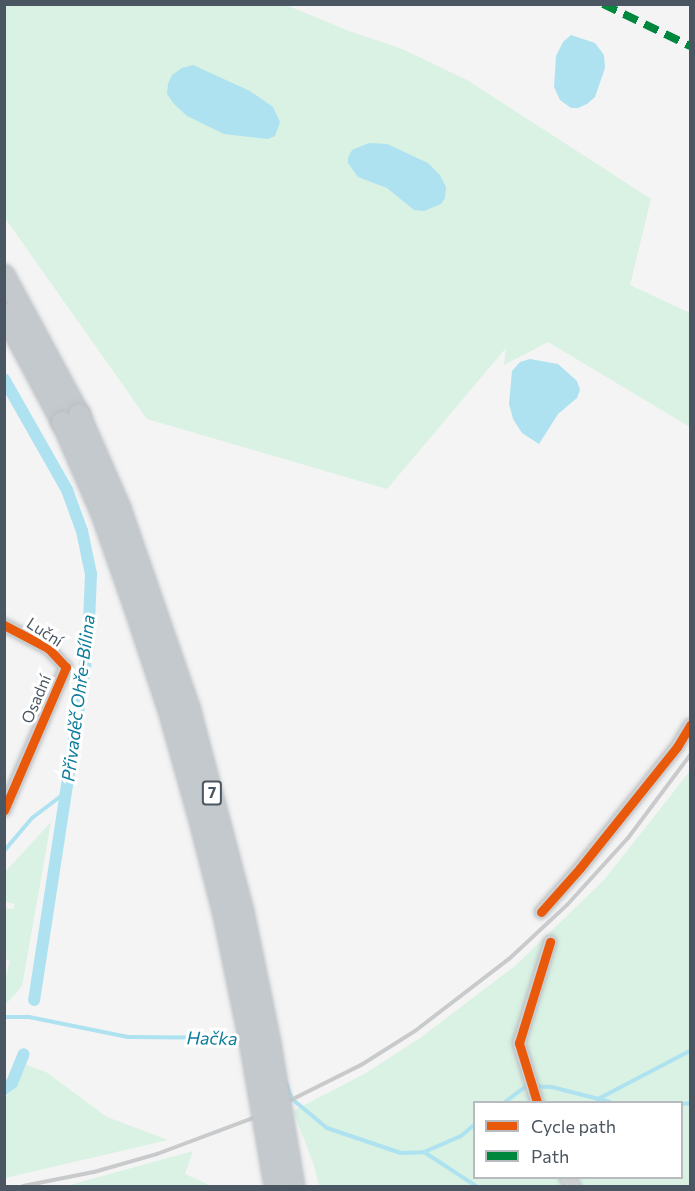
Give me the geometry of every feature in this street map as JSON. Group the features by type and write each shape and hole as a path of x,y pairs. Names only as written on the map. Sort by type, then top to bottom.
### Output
{"highway":[{"name":"7","path":"4,275 70,418 170,714 200,817 224,915 251,1047 275,1186"},
{"name":"7","path":"4,313 70,418 120,507 195,730 243,911 270,1043 294,1186"}],"street":[{"name":"Luční","path":"4,624 48,648 66,667"},
{"name":"Osadní","path":"4,810 66,667"},
{"path":"541,912 588,859 677,747 690,725"},
{"path":"537,1101 519,1043 550,942"}],"green space":[{"path":"4,5 286,5 349,31 402,49 467,80 651,199 630,285 690,313 690,427 548,342 504,365 506,348 387,489 147,419 5,218"},
{"path":"690,771 690,1186 319,1186 314,1165 293,1111 366,1073 420,1038 515,966 604,880"},
{"path":"51,822 22,986 5,1005 5,979 10,961 5,959 5,908 13,909 15,904 5,902 5,872"},
{"path":"26,1065 46,1072 107,1117 168,1140 5,1178 5,1097 15,1088"},
{"path":"193,1151 185,1174 212,1186 66,1186"}],"water":[{"path":"571,35 595,43 604,55 605,68 595,97 578,108 571,108 560,100 554,87 556,56 563,42"},
{"path":"193,65 250,91 273,107 280,122 275,136 268,139 224,134 187,116 167,94 168,84 172,75 182,68"},
{"path":"369,143 387,144 428,163 440,175 446,187 445,198 441,204 424,211 414,210 387,188 358,177 348,163 348,158 352,150"},
{"path":"530,359 558,364 577,381 580,390 577,398 558,414 539,444 522,433 513,419 509,404 512,371 520,362"}],"waterway":[{"name":"Přivaděč Ohře-Bílina","path":"4,379 67,490 82,531 91,574 88,648 34,1000"},
{"path":"4,851 32,818 65,793"},
{"name":"Hačka","path":"4,1017 29,1017 128,1037 243,1038"},
{"path":"598,1099 690,1051"},
{"name":"Přivaděč Ohře-Bílina","path":"4,1089 12,1083 24,1054"},
{"name":"Hačka","path":"286,1083 292,1099 327,1128 401,1153 424,1152 461,1136 473,1126"},
{"name":"Hačka","path":"506,1101 526,1086 552,1087 606,1101"},
{"name":"Hačka","path":"683,1104 690,1103"},
{"path":"424,1152 476,1186"}],"railway":[{"path":"23,1186 94,1172 157,1154 261,1115 361,1065 415,1031 509,959 567,905 628,838 690,755"}],"marked path":[{"path":"603,4 690,46"}],"cycle path":[{"path":"4,625 48,648 66,667 4,810"},
{"path":"541,912 580,868 677,747 690,725"},
{"path":"537,1101 519,1043 550,942"}]}
